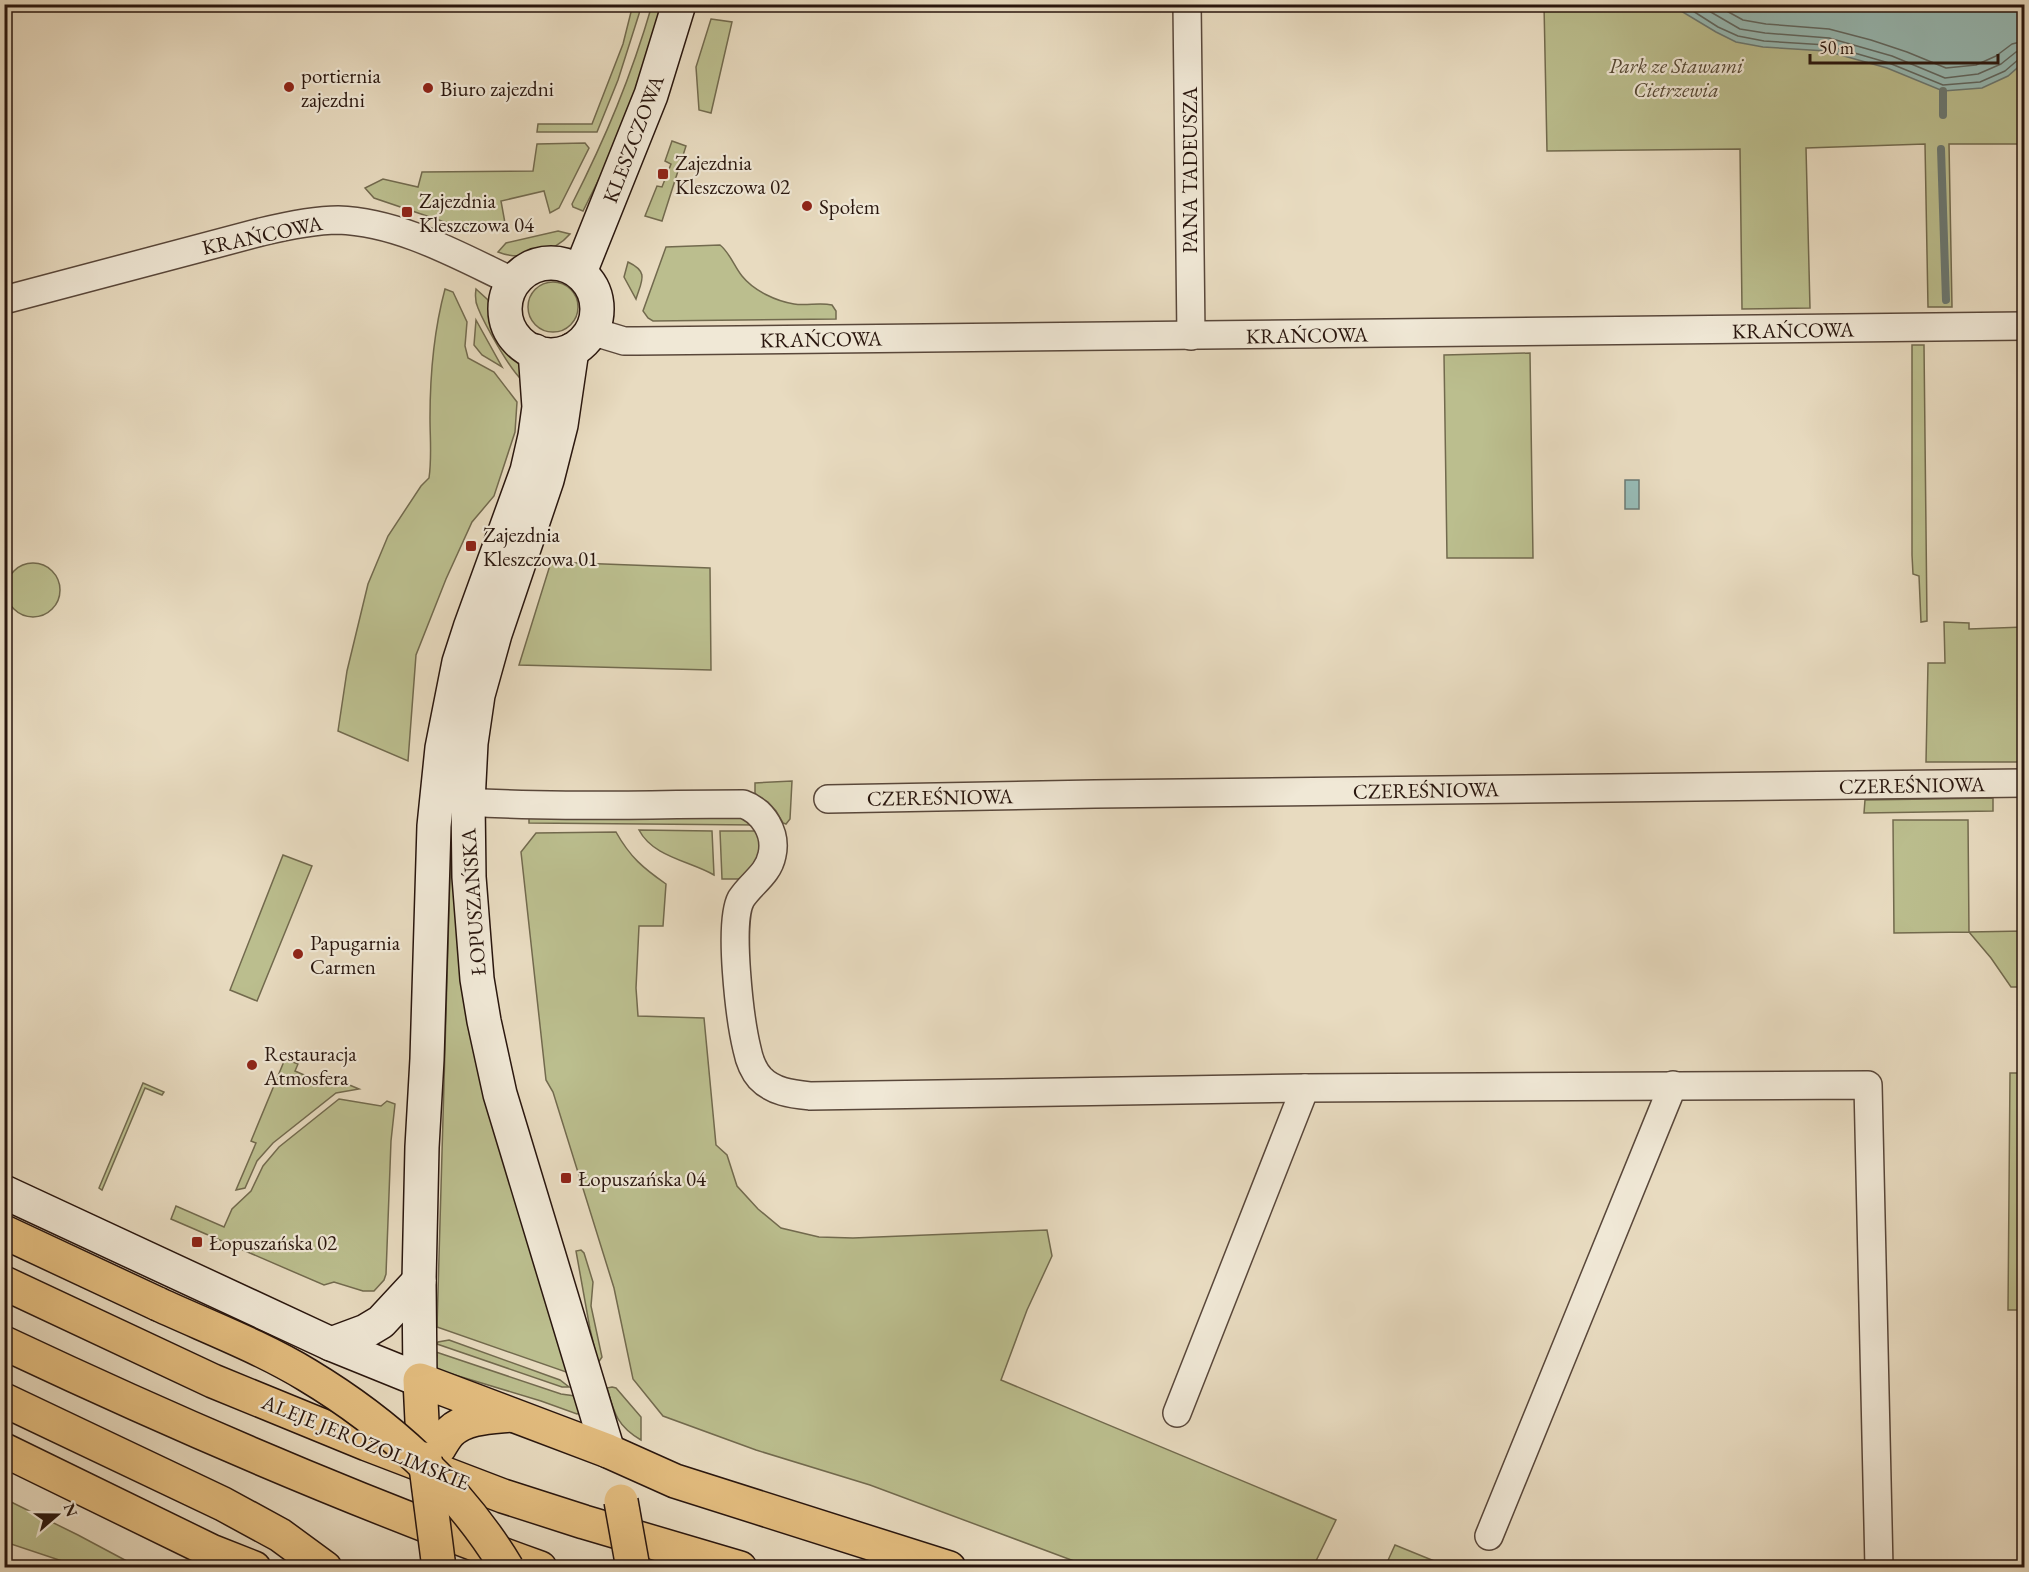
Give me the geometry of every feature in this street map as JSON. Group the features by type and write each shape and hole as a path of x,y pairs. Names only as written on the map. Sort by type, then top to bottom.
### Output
{"main road":[{"name":"KLESZCZOWA","path":"580,272 651,95 679,4"},
{"path":"550,263 570,267 580,272 587,279 596,299 597,310 581,340 554,354 535,351 520,342 506,318 506,299 514,282 530,268 550,263"},
{"name":"ŁOPUSZAŃSKA","path":"581,340 547,480 495,634 478,695 471,743 468,877 477,979 500,1094 608,1451"},
{"name":"ŁOPUSZAŃSKA","path":"420,1380 419,1281 422,1147 434,826 442,748 459,662 527,471 539,407 535,351"},
{"path":"4,1192 331,1344 420,1380 608,1451 675,1481 949,1568"},
{"path":"4,1232 306,1374 358,1408 390,1433 437,1477 467,1512 507,1568"},
{"path":"331,1344 366,1331 381,1322 419,1281"},
{"name":"ALEJE JEROZOLIMSKIE","path":"4,1283 213,1381 367,1444 513,1499 740,1568"},
{"path":"4,1343 88,1383 366,1502 455,1538 540,1568"},
{"path":"420,1380 431,1445 426,1478 439,1568"},
{"path":"4,1400 223,1504 280,1535 325,1568"},
{"path":"431,1445 466,1422 513,1414"},
{"path":"4,1450 211,1551 254,1568"},
{"path":"608,1451 621,1502 633,1568"}],"street":[{"name":"PANA TADEUSZA","path":"1187,4 1191,336"},
{"name":"KRAŃCOWA","path":"4,300 261,232 302,223 338,220 397,230 514,282"},
{"name":"KRAŃCOWA","path":"581,340 1191,336 2025,326"},
{"name":"CZEREŚNIOWA","path":"828,799 2025,783"},
{"path":"468,802 531,805 743,804 754,808 767,823 772,839 772,855 764,875 741,899 736,918 735,936 747,1049 758,1076 786,1094 810,1096 1305,1088 1868,1085 1879,1568"},
{"path":"1489,1536 1673,1085"},
{"path":"1177,1413 1305,1088"}],"green space":[{"path":"633,4 641,5 639,14 618,80 597,132 537,132 538,124 592,124 623,44"},
{"path":"652,5 664,5 643,74 601,175 583,211 573,207 572,204 617,106"},
{"name":"Park ze Stawami Cietrzewia","path":"1544,5 2024,5 2024,144 1949,144 1952,307 1928,307 1925,144 1806,148 1810,308 1742,309 1740,149 1547,151"},
{"path":"711,19 732,22 711,113 699,110 696,67"},
{"path":"672,141 686,146 662,221 645,216 657,186 662,187 671,164 665,161"},
{"path":"585,143 589,148 559,208 550,213 544,191 501,201 505,223 477,233 374,198 365,188 383,179 418,187 422,172 533,171 537,144"},
{"path":"558,231 570,234 555,246 536,254 516,256 498,252 506,243"},
{"path":"720,245 742,276 759,291 794,304 832,305 836,311 836,319 653,321 648,318 643,311 666,247"},
{"path":"628,262 639,269 642,277 636,299 624,277"},
{"path":"553,282 562,284 573,293 578,307 576,316 567,327 553,332 544,330 533,321 528,307 530,298 539,287"},
{"path":"445,289 453,292 467,322 465,346 468,358 494,372 517,402 515,432 494,496 472,522 446,579 416,655 408,761 338,731 347,671 368,584 388,536 421,486 429,478 432,369 435,336"},
{"path":"476,289 488,300 501,334 523,365 522,380 504,357 486,324 476,303"},
{"path":"476,320 502,367 482,355 474,345"},
{"path":"1912,345 1924,345 1927,621 1921,622 1919,576 1913,574 1912,555"},
{"path":"1530,353 1533,558 1447,558 1444,355"},
{"path":"551,562 710,568 711,670 519,665"},
{"path":"33,563 43,565 52,571 58,580 60,590 58,600 52,609 43,615 33,617 23,615 14,609 8,600 6,590 8,580 14,571 23,565"},
{"path":"1944,622 1969,623 1969,629 2024,627 2024,762 1926,762 1928,663 1945,663"},
{"path":"792,781 790,819 786,824 768,802 757,796 755,783"},
{"path":"1993,798 1993,811 1864,813 1865,800"},
{"path":"740,814 756,825 529,823 529,817"},
{"path":"1893,820 1968,820 1969,932 1894,933"},
{"path":"639,830 712,831 714,875 653,846"},
{"path":"720,831 761,831 761,856 746,876 738,879 722,879"},
{"path":"616,832 638,861 666,884 663,926 639,926 636,988 638,1016 704,1018 716,1145 727,1155 737,1186 758,1209 781,1228 819,1237 853,1238 1047,1230 1052,1256 1027,1310 1001,1380 1336,1520 1313,1567 1090,1567 870,1485 756,1450 663,1416 633,1379 614,1288 553,1092 546,1080 521,852 536,833"},
{"path":"451,840 567,1371 566,1372 437,1327"},
{"path":"283,855 312,866 257,1001 230,990"},
{"path":"2024,931 2024,987 2011,987 1969,932"},
{"path":"285,1059 298,1064 295,1071 318,1081 321,1073 359,1089 336,1093 273,1143 257,1161 245,1188 236,1190 256,1143 251,1141"},
{"path":"2010,1073 2024,1073 2024,1310 2008,1310"},
{"path":"143,1083 164,1092 162,1095 145,1088 102,1190 99,1188"},
{"path":"339,1099 381,1106 387,1101 395,1104 391,1141 386,1274 384,1280 374,1291 363,1291 334,1282 324,1285 171,1219 176,1206 224,1227 232,1209 251,1191 263,1166 279,1147"},
{"path":"581,1250 593,1282 591,1306 602,1357 598,1363 576,1251"},
{"path":"449,1340 560,1380 569,1387 562,1387 437,1344"},
{"path":"436,1352 561,1394 575,1396 580,1413 577,1414 435,1369"},
{"path":"607,1388 616,1388 641,1417 641,1440 633,1435 618,1418"},
{"path":"5,1499 138,1567 80,1567 5,1542"},
{"path":"1395,1545 1449,1567 1385,1567"}],"water":[{"path":"1671,5 2024,5 2024,62 2008,76 1982,88 1943,91 1887,68 1826,51 1763,47 1736,42"},
{"path":"1625,480 1639,480 1639,509 1625,509"}],"waterway":[{"path":"1943,91 1943,115"},
{"path":"1941,149 1946,300"}],"place":[{"name":"portiernia zajezdni","path":"289,87"},
{"name":"Biuro zajezdni","path":"428,88"},
{"name":"Zajezdnia Kleszczowa 02","path":"663,174"},
{"name":"Społem","path":"807,206"},
{"name":"Zajezdnia Kleszczowa 04","path":"407,212"},
{"name":"Zajezdnia Kleszczowa 01","path":"471,546"},
{"name":"Papugarnia Carmen","path":"298,954"},
{"name":"Restauracja Atmosfera","path":"252,1065"},
{"name":"Łopuszańska 04","path":"566,1178"},
{"name":"Łopuszańska 02","path":"197,1242"}]}
